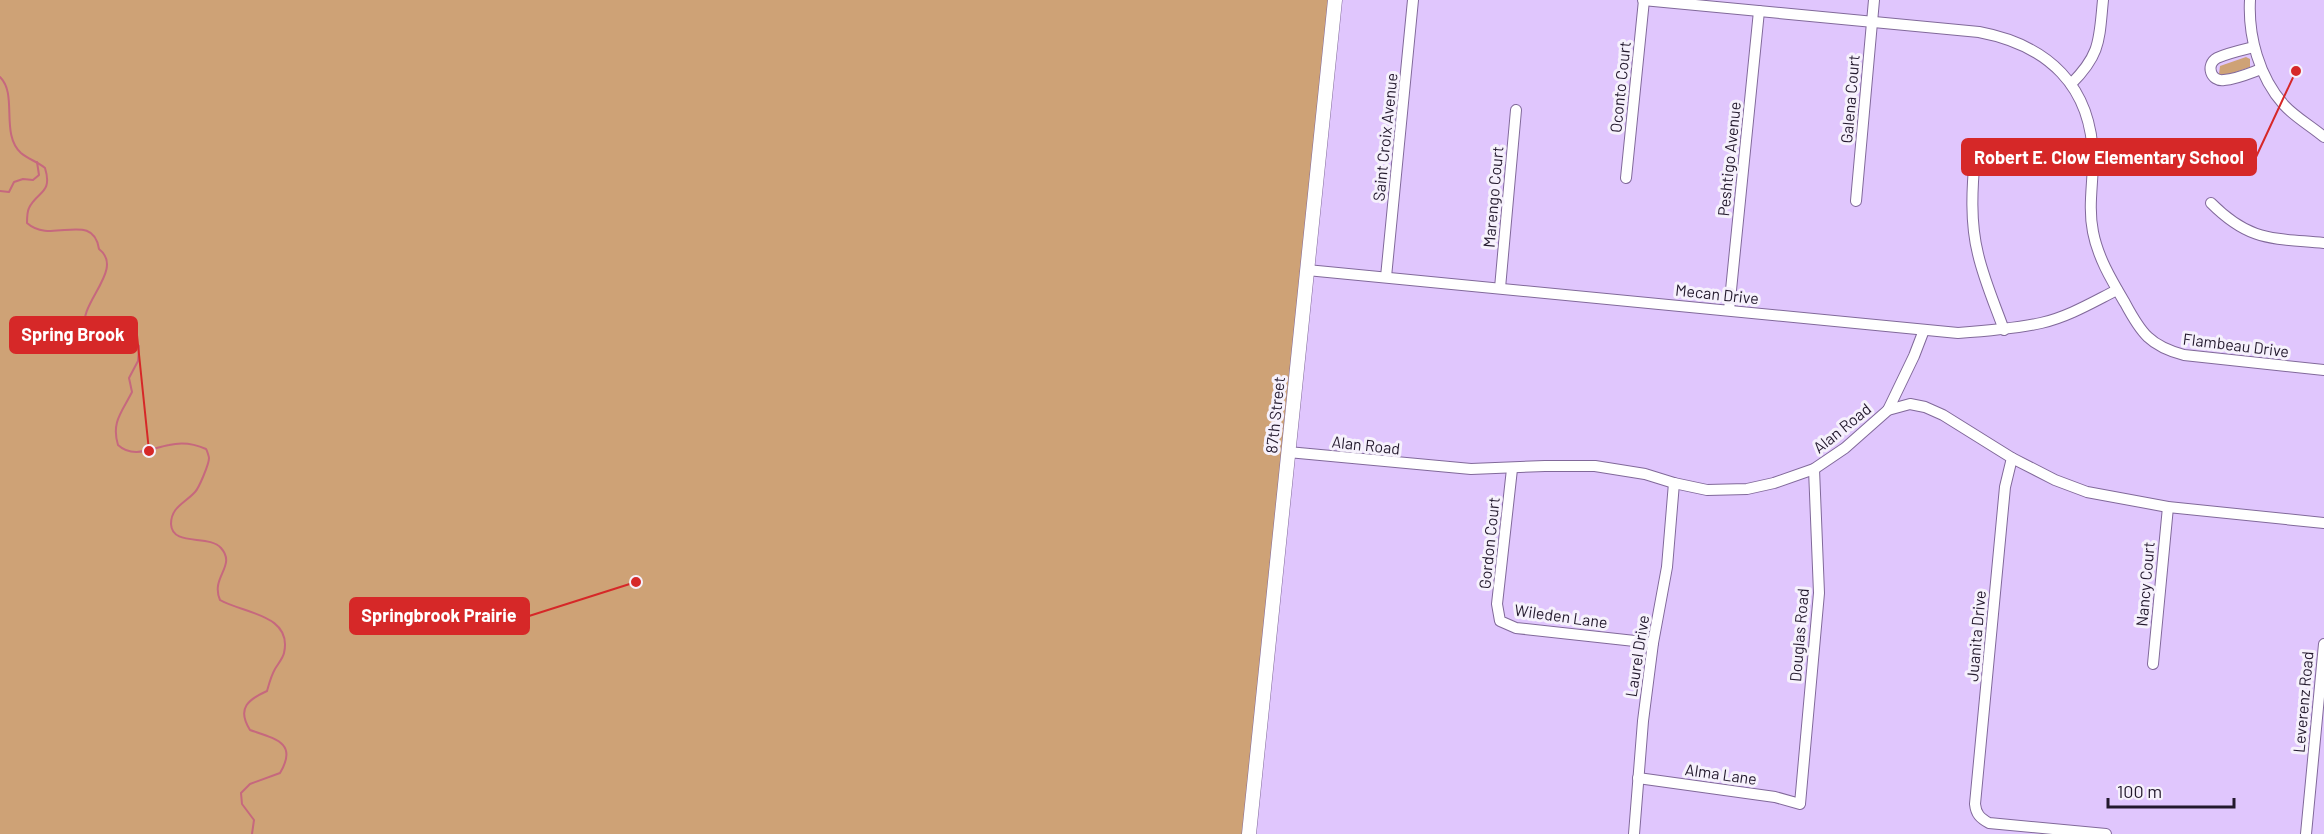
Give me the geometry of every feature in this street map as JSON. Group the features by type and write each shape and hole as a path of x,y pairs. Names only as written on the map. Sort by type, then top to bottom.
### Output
{"street":[{"name":"87th Street","path":"1249,834 1335,0"},
{"name":"Saint Croix Avenue","path":"1386,277 1413,0"},
{"name":"Flambeau Drive","path":"1643,0 1979,32 2005,37 2031,48 2054,65 2071,84 2086,114 2093,161 2090,204 2093,233 2101,257 2139,328 2150,340 2165,350 2184,355 2324,370"},
{"name":"Oconto Court","path":"1626,177 1643,0"},
{"name":"Galena Court","path":"1856,201 1874,0"},
{"path":"2071,84 2085,70 2097,50 2103,0"},
{"path":"2250,0 2254,46 2267,81 2283,104 2324,137"},
{"name":"Peshtigo Avenue","path":"1729,310 1759,11"},
{"path":"2254,46 2214,60 2211,66 2212,75 2222,81 2262,69"},
{"name":"Marengo Court","path":"1500,288 1516,110"},
{"path":"1975,155 1973,220 1977,252 2004,330"},
{"path":"2211,203 2229,222 2246,232 2272,238 2324,243"},
{"name":"Mecan Drive","path":"1307,270 1958,333 2004,330 2043,322 2080,309 2117,290"},
{"path":"1888,410 1914,357 1924,330"},
{"name":"Alan Road","path":"1288,452 1452,468 1512,469 1545,466 1595,466 1645,474 1707,490 1747,489 1774,483 1814,469 1845,448 1888,410 1910,404 1924,406 1943,415 2012,458 2055,480 2087,492 2168,507 2324,523"},
{"name":"Juanita Drive","path":"2012,458 2005,487 1975,804 1979,816 1989,823 2106,834"},
{"name":"Gordon Court","path":"1500,621 1497,604 1512,469"},
{"name":"Douglas Road","path":"1800,804 1819,593 1814,469"},
{"name":"Laurel Drive","path":"1634,834 1653,643 1667,567 1674,483"},
{"name":"Nancy Court","path":"2153,664 2168,507"},
{"name":"Wileden Lane","path":"1500,621 1516,628 1653,643"},
{"name":"Leverenz Road","path":"2306,834 2324,644"},
{"name":"Alma Lane","path":"1638,778 1775,797 1800,804"}],"shaded area":[{"path":"0,0 1333,0 1246,834 0,834"},
{"path":"2246,57 2250,59 2250,67 2224,76 2219,74 2220,66"}],"waterway":[{"path":"0,77 8,93 11,136 15,145 21,153 45,168 47,176 46,188 29,208 27,223 37,229 48,231 80,229 89,232 95,238 99,249 106,257 107,266 84,319 84,330 97,338 133,340 139,346 138,361 129,378 132,392 117,423 118,445 136,452 178,444 206,449 209,458 204,476 195,492 173,513 171,524 173,531 184,538 208,542 221,548 226,560 218,585 220,600 274,623 281,630 285,640 283,655 267,691 250,701 244,710 250,730 282,744 287,755 280,773 250,784 241,793 242,804 254,820 252,834"},
{"path":"0,191 9,192 14,182 23,179 33,180 39,175 37,162"}],"place":[{"name":"Robert E. Clow Elementary School","path":"2296,71"},
{"name":"Spring Brook","path":"149,451"},
{"name":"Springbrook Prairie","path":"636,582"}]}
